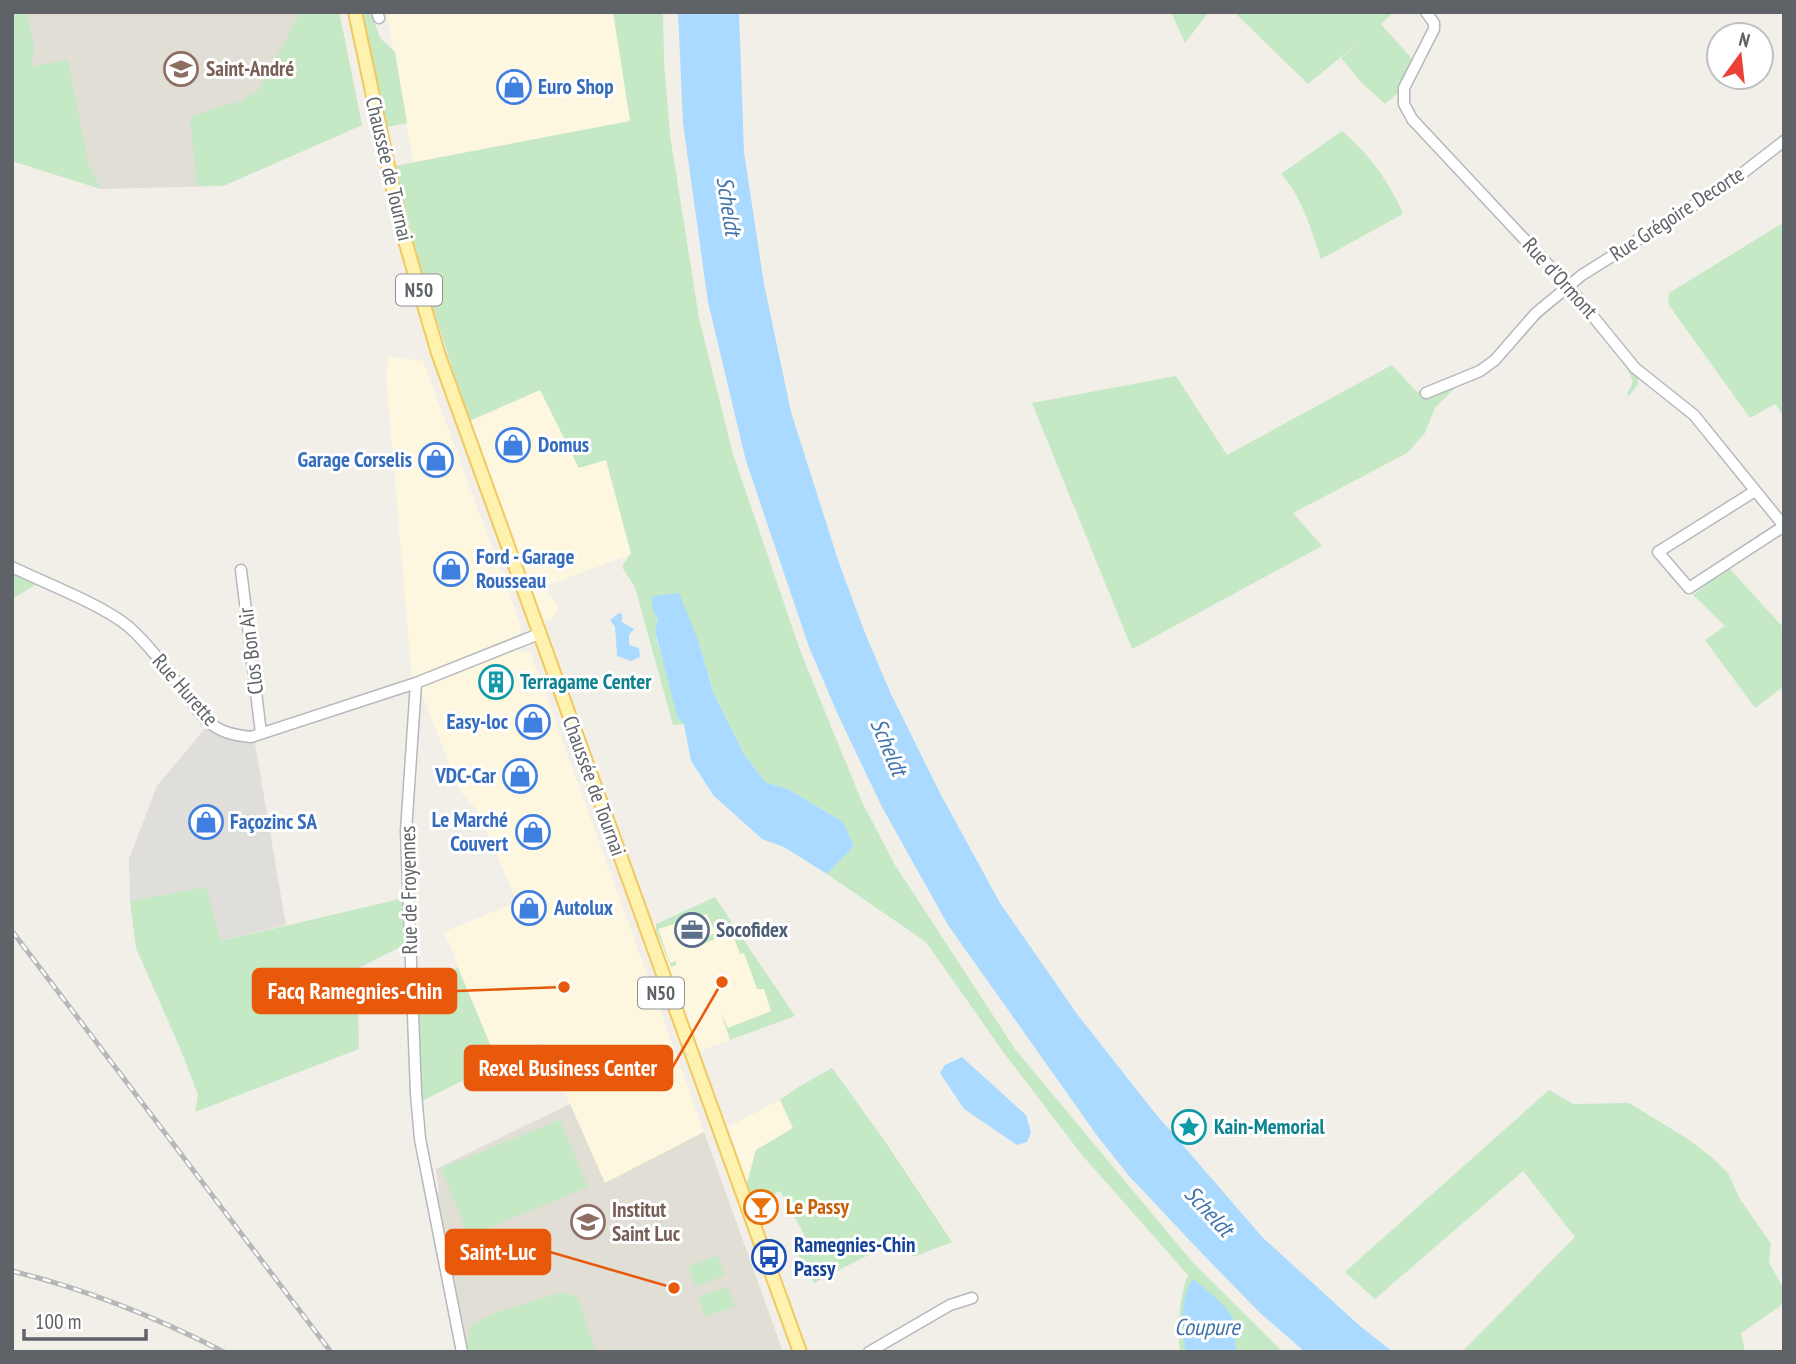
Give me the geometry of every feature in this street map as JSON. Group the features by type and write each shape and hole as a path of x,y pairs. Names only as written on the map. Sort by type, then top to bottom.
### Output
{"main road":[{"name":"Chaussée de Tournai","path":"348,12 405,274 431,355 800,1352"},
{"name":"Chaussée de Tournai","path":"355,12 401,227 439,353 535,636 791,1352"}],"street":[{"name":"Rue d'Ormont","path":"1426,12 1434,23 1434,29 1404,88 1403,97 1407,111 1569,287 1635,368 1694,415 1784,526"},
{"name":"Rue Grégoire Decorte","path":"1426,393 1480,371 1495,360 1536,313 1582,275 1735,179 1784,141"},
{"path":"1755,491 1658,552 1689,588 1784,526"},
{"name":"Rue Hurette","path":"12,567 127,625 196,709 218,730 233,736 251,737 416,683"},
{"name":"Clos Bon Air","path":"242,570 261,733"},
{"path":"416,683 535,636"},
{"name":"Rue de Froyennes","path":"416,683 406,831 415,1093 420,1139 462,1352"},
{"path":"869,1352 950,1305 972,1298"}],"shaded area":[{"name":"Saint-André","path":"12,12 339,12 362,125 223,186 101,189 12,161"},
{"path":"387,12 613,12 631,121 413,162"},
{"path":"389,356 423,361 521,626 518,637 412,681 386,374"},
{"path":"540,390 578,467 606,460 631,554 543,587 558,607 551,620 544,620 538,615 469,422"},
{"path":"513,648 522,653 530,651 704,1132 605,1183 542,1042 498,1063 444,932 517,902 477,810 460,791 420,689 432,680"},
{"name":"Façozinc SA","path":"207,726 254,738 286,925 220,941 206,888 130,901 129,859 157,786"},
{"path":"715,897 795,1016 700,1051 654,925"},
{"path":"780,1100 793,1128 756,1150 747,1183 728,1127"},
{"name":"Institut Saint Luc","path":"570,1104 605,1183 704,1132 783,1352 465,1352 433,1194 439,1191 436,1169"}],"green space":[{"path":"12,12 26,12 34,47 32,66 68,60 88,162 101,189 12,161"},
{"path":"301,12 339,12 362,125 223,186 197,186 190,117 240,102 258,90"},
{"path":"362,12 371,12 380,38 395,52 407,123 387,127"},
{"path":"613,12 663,12 670,135 699,318 733,454 801,653 862,802 895,865 1015,1049 1194,1264 1283,1352 1180,1352 1180,1313 1188,1275 1082,1155 1004,1053 926,942 827,874 854,846 843,822 790,790 765,782 744,754 713,692 699,643 658,618 655,631 658,645 684,724 673,725 635,587 622,567 631,553 606,460 579,468 540,390 469,421 418,260 395,166 630,121"},
{"path":"1171,12 1209,12 1185,43"},
{"path":"1234,12 1394,12 1381,24 1413,60 1398,93 1385,104 1362,83 1341,58 1364,38 1308,84"},
{"path":"1342,131 1377,169 1403,214 1321,259 1300,203 1281,174"},
{"path":"1783,223 1784,416 1775,404 1750,418 1668,304 1669,293"},
{"path":"1566,293 1638,376 1638,384 1629,396 1627,394 1632,379 1622,361 1566,296 1523,334 1536,315"},
{"path":"1392,365 1417,392 1450,378 1457,386 1435,408 1425,433 1407,453 1293,513 1322,546 1132,649 1032,403 1176,376 1227,455"},
{"path":"1728,567 1784,628 1784,686 1755,708 1705,640 1725,626 1693,595"},
{"path":"12,572 37,584 12,599"},
{"path":"206,887 221,941 404,898 404,945 357,969 359,1049 195,1112 198,1095 136,948 130,901"},
{"path":"715,897 795,1016 730,1040 721,1013 728,1028 771,1011 764,989 757,989 744,953 740,954 732,933 693,947 692,943 716,933 707,914 658,929 670,963 676,961 676,965 671,967 656,930 656,924"},
{"path":"458,968 498,1063 420,1102 416,982"},
{"path":"832,1068 952,1242 913,1257 903,1237 814,1283 792,1244 804,1234 780,1191 753,1206 747,1183 756,1150 793,1128 780,1100"},
{"path":"1549,1090 1573,1104 1629,1103 1688,1139 1728,1173 1740,1199 1771,1244 1769,1262 1784,1290 1784,1300 1779,1307 1741,1333 1745,1352 1462,1352 1575,1237 1523,1171 1375,1299 1345,1272"},
{"path":"560,1120 588,1187 469,1236 441,1168"},
{"path":"718,1257 725,1275 696,1287 688,1267"},
{"path":"727,1287 736,1306 705,1317 698,1297"},
{"path":"560,1293 578,1298 596,1352 469,1352 467,1341 471,1325 497,1312"}],"water":[{"name":"Scheldt","path":"678,12 739,12 744,152 764,284 791,412 839,563 865,633 891,694 940,793 1000,903 1077,1014 1155,1113 1263,1238 1360,1326 1393,1352 1305,1352 1259,1312 1130,1177 1098,1137 948,925 882,807 809,647 746,461 708,302 683,123"},
{"path":"679,593 699,643 713,692 744,754 765,782 790,790 843,822 854,846 827,874 784,847 762,839 714,796 691,761 684,724 678,718 655,631 658,619 651,599 654,596"},
{"path":"619,613 622,614 622,622 634,629 629,635 629,645 639,648 640,657 631,661 617,656 615,627 610,620"},
{"path":"962,1057 1026,1115 1031,1132 1027,1142 1017,1145 964,1109 940,1073 945,1065"},
{"name":"Coupure","path":"1193,1279 1230,1313 1234,1323 1237,1352 1186,1352 1184,1305"}],"railway":[{"path":"12,931 331,1352"},
{"path":"12,1271 67,1286 120,1305 224,1352"}],"place":[{"name":"Saint-André","path":"181,69"},
{"name":"Euro Shop","path":"514,87"},
{"name":"Domus","path":"513,445"},
{"name":"Garage Corselis","path":"436,460"},
{"name":"Ford - Garage Rousseau","path":"451,569"},
{"name":"Terragame Center","path":"496,682"},
{"name":"Easy-loc","path":"533,722"},
{"name":"VDC-Car","path":"520,776"},
{"name":"Façozinc SA","path":"206,822"},
{"name":"Le Marché Couvert","path":"533,832"},
{"name":"Autolux","path":"529,908"},
{"name":"Socofidex","path":"692,930"},
{"name":"Rexel Business Center","path":"722,982"},
{"name":"Facq Ramegnies-Chin","path":"564,987"},
{"name":"Kain-Memorial","path":"1189,1127"},
{"name":"Le Passy","path":"761,1207"},
{"name":"Institut Saint Luc","path":"588,1222"},
{"name":"Ramegnies-Chin Passy","path":"769,1257"},
{"name":"Saint-Luc","path":"674,1288"}]}
